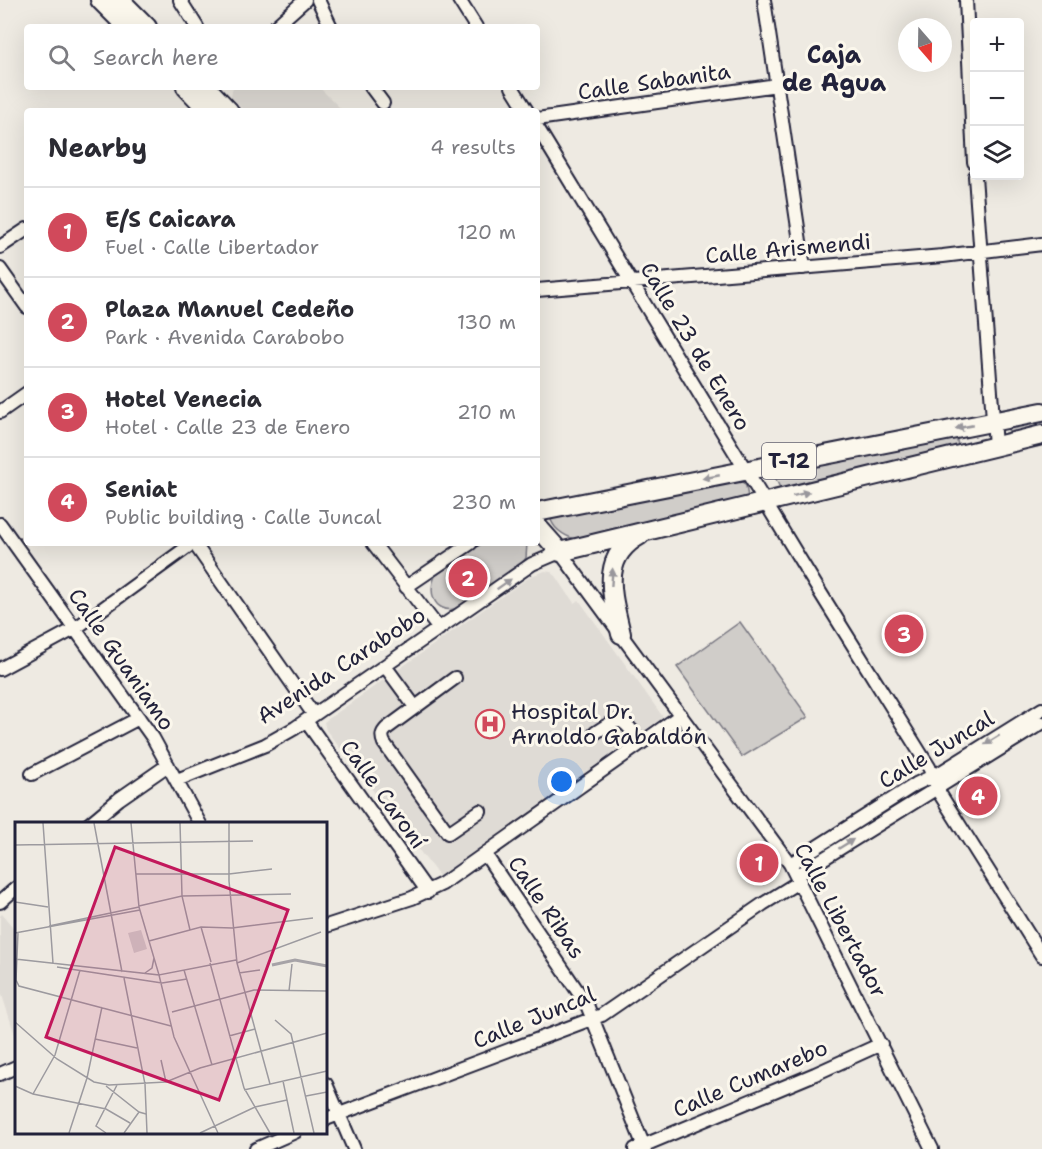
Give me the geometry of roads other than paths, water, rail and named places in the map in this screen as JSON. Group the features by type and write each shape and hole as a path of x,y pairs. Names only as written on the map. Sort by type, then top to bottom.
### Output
{"highway":[{"path":"100,0 124,24"},
{"path":"120,0 144,24"},
{"path":"192,90 224,108"},
{"name":"T-12","path":"540,511 1042,412"},
{"name":"Avenida Carabobo","path":"560,552 1042,435"},
{"path":"540,529 560,552"},
{"path":"621,634 611,586 613,567 616,558 628,543 648,531"}],"street":[{"path":"180,0 194,24"},
{"path":"278,24 304,0"},
{"path":"318,0 330,24"},
{"path":"459,0 474,24"},
{"path":"764,0 804,268"},
{"path":"966,0 973,126"},
{"name":"Calle Sabanita","path":"540,119 777,85"},
{"path":"373,90 383,103"},
{"path":"514,90 525,108"},
{"name":"Calle 23 de Enero","path":"540,132 929,767 935,782 1042,956"},
{"path":"975,180 995,446"},
{"path":"0,247 24,231"},
{"name":"Calle Arismendi","path":"540,290 980,252 1042,244"},
{"path":"0,269 24,303"},
{"path":"0,412 24,395"},
{"name":"Calle Guaniamo","path":"0,524 139,718 177,780 199,822"},
{"path":"0,669 76,628 190,546"},
{"name":"Calle Caroní","path":"196,546 428,892"},
{"path":"375,546 439,629"},
{"name":"Avenida Carabobo","path":"406,587 465,546"},
{"name":"Avenida Carabobo","path":"177,780 265,745 310,718 532,564 560,552"},
{"name":"Calle Libertador","path":"560,552 790,864 932,1149"},
{"path":"385,666 415,707"},
{"path":"455,678 383,732 382,738 448,833 480,811"},
{"name":"Calle Juncal","path":"327,1119 594,1019 623,1002 1042,709"},
{"path":"327,926 428,892 681,715"},
{"path":"32,774 139,718"},
{"path":"595,733 612,721 620,720 641,743"},
{"name":"Calle Juncal","path":"790,864 916,784 935,782 1042,723"},
{"path":"91,822 118,799 168,765"},
{"name":"Calle Ribas","path":"485,854 578,990 594,1019 641,1148"},
{"path":"0,902 15,889"},
{"name":"Calle Cumarebo","path":"641,1148 881,1044"},
{"path":"0,1074 15,1067"},
{"path":"327,1086 354,1149"},
{"path":"256,1149 290,1134"}],"place":[{"name":"Plaza Manuel Cedeño","path":"468,578"},
{"name":"Hotel Venecia","path":"904,634"},
{"name":"Hospital Dr. Arnoldo Gabaldón","path":"490,724"},
{"name":"Seniat","path":"978,796"},
{"name":"E/S Caicara","path":"759,863"}],"district":[{"name":"Caja de Agua","path":"834,69"}]}
